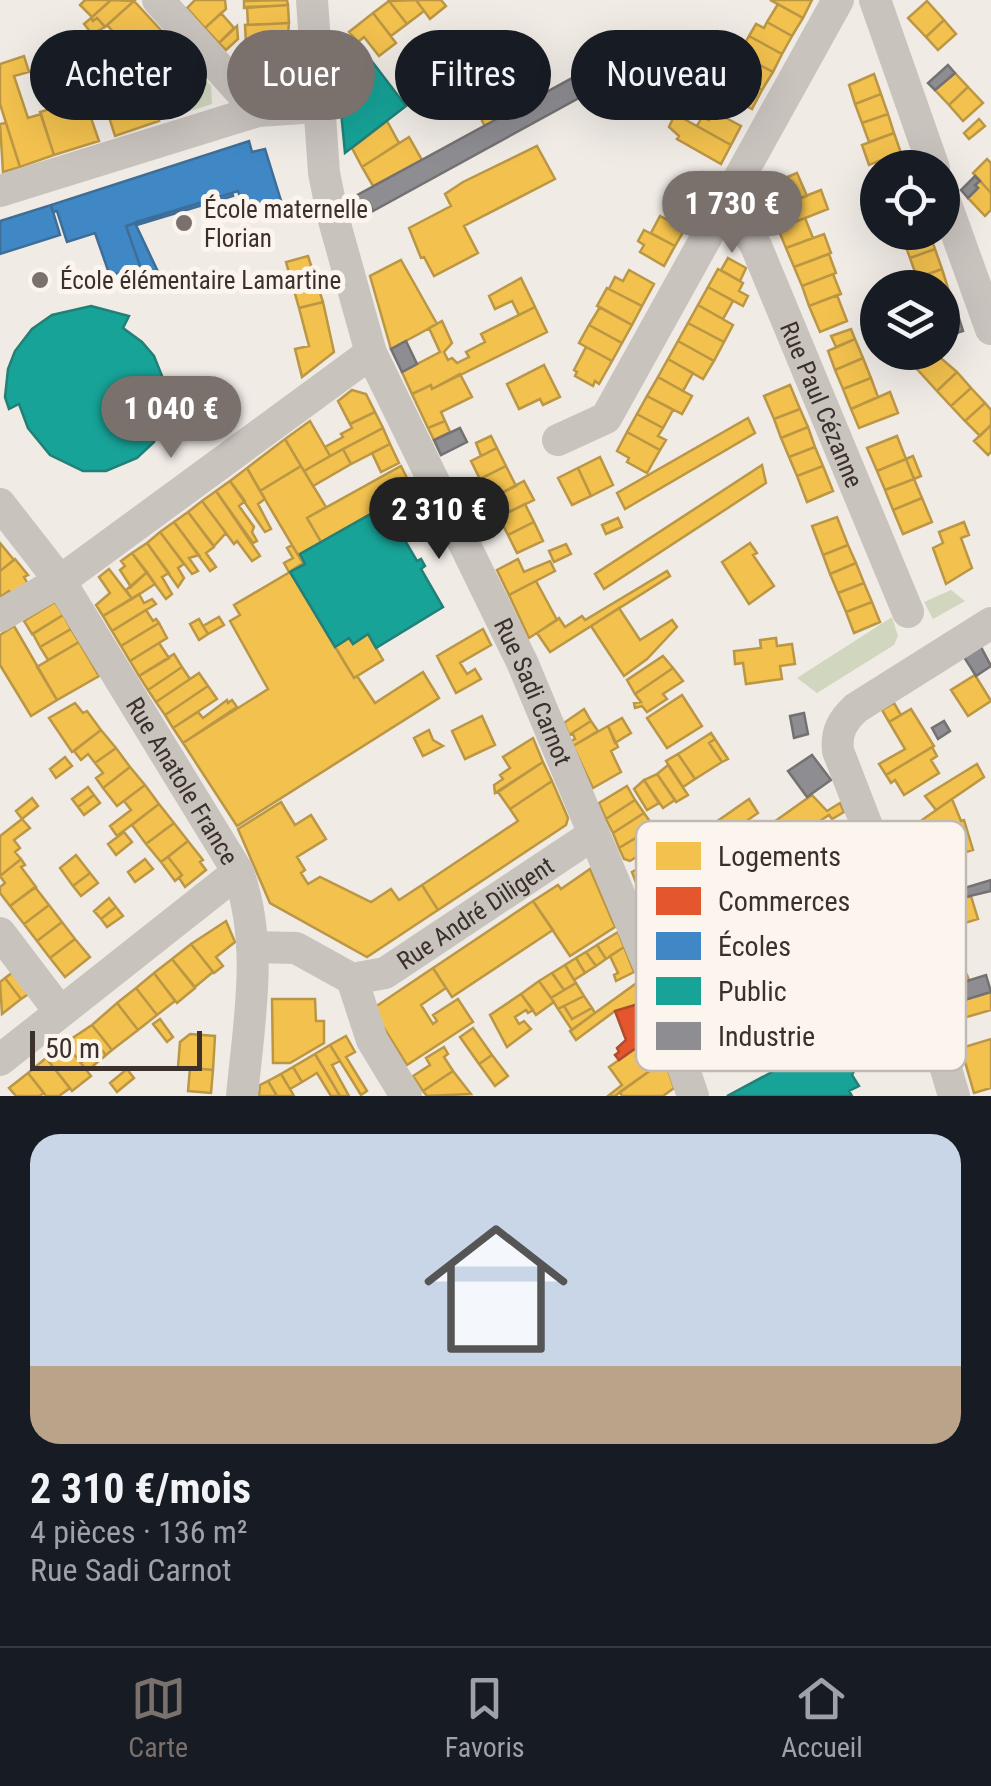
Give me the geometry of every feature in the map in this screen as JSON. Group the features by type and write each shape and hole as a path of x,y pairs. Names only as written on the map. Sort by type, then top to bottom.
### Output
{"street":[{"path":"158,0 227,77"},
{"path":"558,440 606,418 838,0"},
{"path":"874,0 928,150"},
{"path":"0,191 229,120"},
{"name":"Rue Sadi Carnot","path":"318,120 332,217 371,353 502,619 636,935"},
{"name":"Rue Paul Cézanne","path":"725,203 756,246 908,612"},
{"path":"960,222 978,252 991,329"},
{"path":"0,616 60,581 371,353"},
{"name":"Rue Anatole France","path":"0,504 60,581 238,872 254,948 242,1096"},
{"path":"865,821 838,751 840,728 856,708 991,623"},
{"name":"Rue André Diligent","path":"352,979 385,973 594,834"},
{"path":"0,1060 238,872"},
{"path":"0,932 60,1012"},
{"path":"254,948 296,948 352,979 372,1040 406,1096"},
{"name":"Rue Sadi Carnot","path":"686,1071 694,1096"},
{"path":"947,1071 954,1096"}],"green space":[{"path":"207,82 211,86 212,104 207,106"},
{"path":"951,590 965,601 933,619 924,602"},
{"path":"892,617 898,636 894,645 817,693 797,678"}],"building: Logements":[{"path":"85,0 111,0 92,17 80,5"},
{"path":"111,0 134,1 105,27 97,18 93,21 91,18"},
{"path":"195,0 225,0 226,9 205,28 187,8"},
{"path":"287,0 288,5 244,8 244,1"},
{"path":"416,0 441,0 446,6 430,19"},
{"path":"416,0 424,11 407,24 389,1"},
{"path":"770,0 812,0 803,18"},
{"path":"134,1 161,30 112,30 107,25"},
{"path":"389,1 407,24 391,36 373,13"},
{"path":"927,1 944,20 926,37 908,18"},
{"path":"778,4 803,18 792,36 767,22"},
{"path":"288,5 289,23 248,25 247,7"},
{"path":"221,13 234,28 227,30 219,43 205,28"},
{"path":"373,13 395,44 379,56 375,51 375,30 352,30"},
{"path":"97,18 105,27 89,30 84,24"},
{"path":"944,20 956,34 938,50 926,37"},
{"path":"767,22 792,36 782,54 762,43 762,30 752,30 756,24 764,28"},
{"path":"289,23 288,30 245,30 245,25"},
{"path":"762,43 782,54 773,72 762,66"},
{"path":"24,56 29,72 14,76 28,118 43,120 54,155 20,167 0,104 0,64"},
{"path":"762,66 773,72 762,90"},
{"path":"955,73 968,87 949,105 935,90"},
{"path":"874,74 881,94 855,104 849,85"},
{"path":"968,87 983,103 963,121 949,105"},
{"path":"881,94 888,114 862,123 855,104"},
{"path":"888,114 894,133 869,142 862,123"},
{"path":"979,119 985,126 969,139 964,133"},
{"path":"43,120 92,120 99,141 54,155"},
{"path":"110,120 159,120 159,121 115,136"},
{"path":"672,120 686,120 731,145 721,164 677,139 679,136 669,127"},
{"path":"700,120 730,120 741,126 731,145 697,126"},
{"path":"387,121 399,143 362,167 352,148"},
{"path":"6,123 20,167 3,172 0,124"},
{"path":"894,133 900,150 864,150 862,145"},
{"path":"409,137 422,160 373,186 362,167"},
{"path":"537,146 555,179 464,226 478,253 434,276 424,257 421,258 409,228 451,206 445,194 463,182"},
{"path":"987,159 991,163 991,193 973,173"},
{"path":"703,172 717,179 711,191 691,183"},
{"path":"797,173 807,196 780,206 771,184"},
{"path":"980,181 991,193 991,210 985,216 968,198"},
{"path":"821,190 828,209 788,225 780,206"},
{"path":"660,216 685,229 675,246 651,233"},
{"path":"805,218 813,238 786,248 778,229"},
{"path":"644,230 675,246 664,266 640,252 644,245 638,241"},
{"path":"824,234 831,253 794,267 786,248"},
{"path":"907,250 932,250 910,258"},
{"path":"935,250 942,269 914,270 910,258"},
{"path":"829,254 836,273 802,286 794,267"},
{"path":"308,256 323,302 299,308 286,262"},
{"path":"728,258 746,268 740,281 721,270"},
{"path":"401,260 437,324 391,349 370,276"},
{"path":"718,269 743,283 739,291 748,296 743,306 708,287"},
{"path":"629,270 654,284 642,306 609,289 615,277 623,281"},
{"path":"833,274 841,294 809,306 802,286"},
{"path":"521,278 535,307 519,315 512,301 495,309 489,296"},
{"path":"708,287 733,301 723,319 698,305"},
{"path":"607,288 642,306 632,325 597,306"},
{"path":"837,295 847,321 820,332 809,306"},
{"path":"323,302 334,352 302,377 295,349 309,346 299,308"},
{"path":"698,305 733,325 724,342 688,323"},
{"path":"535,307 547,332 432,389 431,385 412,394 402,372 440,352 429,328 442,321 452,343 444,352 448,360 452,358 457,363 469,357 466,352 485,342 481,334"},
{"path":"600,307 632,325 622,343 589,325"},
{"path":"688,323 724,342 714,361 678,341"},
{"path":"589,325 622,343 612,361 579,343"},
{"path":"851,329 855,339 836,347 831,336"},
{"path":"855,339 860,359 835,370 828,351"},
{"path":"678,341 714,361 703,379 668,359"},
{"path":"586,347 612,361 599,384 595,381 593,386 575,376 574,370"},
{"path":"668,359 693,373 683,391 658,377"},
{"path":"860,359 860,370 868,370 871,378 843,389 835,370"},
{"path":"544,365 560,397 543,405 540,399 519,409 507,384"},
{"path":"918,370 957,372 937,391"},
{"path":"957,372 971,388 951,406 937,391"},
{"path":"460,374 472,397 441,412 445,421 428,428 412,394 431,385 432,389"},
{"path":"658,377 692,396 682,414 647,396"},
{"path":"871,378 878,397 851,409 843,389"},
{"path":"790,385 800,409 774,419 764,396"},
{"path":"971,388 985,403 965,421 951,406"},
{"path":"352,390 366,394 375,412 350,424 338,401"},
{"path":"890,392 898,413 859,428 851,409"},
{"path":"647,396 673,410 663,428 637,414"},
{"path":"985,403 991,410 991,425 980,436 965,421"},
{"path":"800,409 808,427 781,438 774,419"},
{"path":"375,412 383,428 330,456 325,447 343,437 341,434 352,428 350,424"},
{"path":"637,414 663,428 658,436 666,440 660,450 627,432"},
{"path":"748,418 755,433 625,509 617,493"},
{"path":"310,421 330,456 304,471 285,439"},
{"path":"445,421 450,432 434,440 428,428"},
{"path":"991,425 991,452 988,455 974,441"},
{"path":"808,427 815,447 789,457 781,438"},
{"path":"383,428 390,444 351,464 343,449"},
{"path":"627,432 660,450 647,473 617,451"},
{"path":"491,436 497,448 481,456 476,443"},
{"path":"897,436 906,459 877,471 867,448"},
{"path":"285,439 301,466 260,491 247,468"},
{"path":"390,444 399,463 381,472 372,453"},
{"path":"815,447 823,466 797,476 789,457"},
{"path":"497,448 506,466 480,479 471,461"},
{"path":"343,449 351,464 313,486 304,471"},
{"path":"913,456 921,476 914,479 906,459"},
{"path":"600,457 613,485 591,496 578,468"},
{"path":"906,459 914,479 885,490 877,471"},
{"path":"762,465 766,483 604,589 595,574"},
{"path":"301,466 326,507 307,518 321,542 298,555 260,491"},
{"path":"401,466 413,490 321,542 307,518"},
{"path":"506,466 516,486 490,499 480,479"},
{"path":"823,466 833,491 807,502 797,476"},
{"path":"247,468 265,499 258,504 271,529 265,532 230,481"},
{"path":"578,468 591,496 572,505 558,478"},
{"path":"914,479 922,498 893,510 885,490"},
{"path":"230,481 245,501 239,506 254,527 252,532 257,541 253,543 216,491"},
{"path":"524,481 534,500 499,517 490,499"},
{"path":"216,491 260,556 252,561 202,501"},
{"path":"922,498 932,522 903,534 893,510"},
{"path":"202,501 226,533 214,546 188,512"},
{"path":"525,504 534,522 508,535 499,517"},
{"path":"188,512 214,547 206,553 216,567 210,571 174,522"},
{"path":"837,517 848,545 823,555 812,526"},
{"path":"618,518 622,527 606,534 602,525"},
{"path":"174,522 199,555 189,558 198,571 192,574 160,532"},
{"path":"534,522 543,541 517,553 508,535"},
{"path":"964,522 969,535 961,538 972,568 946,584 933,548 943,543 939,532"},
{"path":"160,532 184,564 178,568 184,578 178,587 147,543"},
{"path":"0,543 14,560 0,571"},
{"path":"147,543 169,573 162,577 172,594 166,599 132,553"},
{"path":"750,543 757,553 753,555 774,586 749,604 722,562"},
{"path":"566,544 571,554 554,562 549,551"},
{"path":"292,545 303,563 289,572 284,563 293,558 287,548"},
{"path":"848,545 856,563 830,574 823,555"},
{"path":"132,553 147,572 131,587 120,570 125,566 121,561"},
{"path":"15,559 28,575 24,577 28,584 12,595 9,591 0,597 0,571"},
{"path":"518,559 524,572 550,561 555,571 509,595 497,570"},
{"path":"856,563 864,583 838,593 830,574"},
{"path":"109,569 132,599 103,616 96,605 110,593 99,577"},
{"path":"667,571 670,576 550,652 537,633 559,618 565,627 582,616 585,620"},
{"path":"147,572 155,584 132,599 126,590"},
{"path":"290,572 354,678 357,676 375,703 423,672 439,698 237,826 183,743 268,689 230,621 240,615 234,605"},
{"path":"536,581 557,620 529,638 509,595"},
{"path":"864,583 872,602 846,612 838,593"},
{"path":"139,594 144,603 152,599 156,604 112,631 103,616"},
{"path":"55,602 63,615 32,634 24,621"},
{"path":"872,602 880,622 854,633 846,612"},
{"path":"619,608 640,640 672,620 677,627 647,659 624,676 591,626"},
{"path":"146,610 159,623 121,646 112,631"},
{"path":"63,615 71,629 40,647 33,634"},
{"path":"219,617 224,625 208,634 203,626"},
{"path":"199,619 208,634 199,640 190,624"},
{"path":"159,623 167,638 130,661 121,646"},
{"path":"14,626 57,700 31,716 0,665 0,635"},
{"path":"71,629 79,642 48,660 40,647"},
{"path":"483,629 491,645 460,663 467,674 475,669 481,679 456,693 437,656"},
{"path":"368,634 383,660 354,678 335,647 349,638 353,644"},
{"path":"776,638 777,646 792,644 795,664 780,666 782,679 746,684 743,663 735,664 734,651 761,648 760,640"},
{"path":"79,642 99,676 57,700 37,667"},
{"path":"159,643 169,658 139,676 130,661"},
{"path":"174,654 182,667 148,690 139,676"},
{"path":"663,656 673,668 635,694 627,680"},
{"path":"182,667 190,679 156,702 148,690"},
{"path":"673,668 683,681 663,694 667,699 647,712 642,706 635,708 634,703 641,702 635,694"},
{"path":"199,673 208,686 165,715 156,702"},
{"path":"975,675 991,701 968,716 951,690"},
{"path":"208,686 217,699 173,728 165,715"},
{"path":"682,695 702,726 667,748 647,718"},
{"path":"227,700 237,707 183,743 173,728 198,712 203,718"},
{"path":"75,703 83,713 87,711 101,730 72,752 49,718"},
{"path":"894,703 901,715 889,722 882,710"},
{"path":"584,709 591,721 569,735 564,723"},
{"path":"911,709 934,746 886,775 879,764 905,749 889,722"},
{"path":"482,716 495,745 465,759 452,731"},
{"path":"622,718 631,733 615,743 608,726"},
{"path":"591,721 598,731 573,746 571,741 575,739 573,734 569,735"},
{"path":"608,726 618,747 611,751 621,772 593,788 573,746"},
{"path":"101,730 116,748 95,763 88,754 81,760 74,751"},
{"path":"429,730 433,740 443,746 423,756 414,738"},
{"path":"711,733 715,739 709,743 722,762 695,779 678,754"},
{"path":"533,738 543,762 495,793 494,785 503,779 500,775 510,768 503,757"},
{"path":"715,739 728,759 722,762 709,743"},
{"path":"932,747 937,756 931,760 939,773 904,795 895,780 891,783 886,775"},
{"path":"116,748 130,767 103,788 96,778 103,773 95,763"},
{"path":"678,754 695,779 683,787 666,761"},
{"path":"65,757 72,766 56,778 50,769"},
{"path":"543,762 552,781 510,809 498,792"},
{"path":"977,764 984,777 936,810 925,796"},
{"path":"668,765 688,795 676,802 657,774"},
{"path":"130,767 145,785 117,806 103,788"},
{"path":"657,774 675,800 663,808 644,780"},
{"path":"644,780 659,803 647,810 634,789"},
{"path":"552,781 568,818 566,825 438,910 422,885 518,821 510,809"},
{"path":"145,785 159,804 117,836 110,826 131,810 124,801"},
{"path":"627,786 635,800 606,819 599,803"},
{"path":"88,787 94,795 78,807 72,799"},
{"path":"94,795 100,803 84,815 78,807"},
{"path":"812,795 827,811 840,803 844,812 820,821 775,821"},
{"path":"32,798 38,806 22,819 16,811"},
{"path":"749,799 758,813 746,821 717,821"},
{"path":"952,799 961,821 922,821"},
{"path":"635,800 644,813 613,833 606,819"},
{"path":"281,802 295,825 311,815 326,839 297,857 308,884 320,877 371,902 391,889 399,900 422,885 438,910 367,957 270,903 238,829"},
{"path":"159,804 174,823 146,844 132,825"},
{"path":"644,813 650,821 636,821 636,838 619,848 613,833"},
{"path":"22,819 30,828 14,840 20,848 15,852 21,859 0,876 0,836"},
{"path":"174,823 188,841 161,862 146,844"},
{"path":"966,827 973,850 966,852"},
{"path":"124,832 132,842 116,855 108,844"},
{"path":"636,838 636,857 630,861 624,859 619,848"},
{"path":"188,841 206,870 185,887 179,878 182,875 168,857"},
{"path":"76,855 90,873 73,886 60,868"},
{"path":"168,857 182,875 175,881 161,862"},
{"path":"21,859 25,865 21,867 36,887 10,906 0,893 5,883 0,876"},
{"path":"145,859 153,869 135,882 128,872"},
{"path":"590,869 615,927 570,956 533,901 558,885 561,889"},
{"path":"90,873 98,883 81,896 73,886"},
{"path":"35,887 49,905 24,924 10,906"},
{"path":"971,896 978,919 966,923 966,898"},
{"path":"109,898 116,907 101,919 94,911"},
{"path":"533,901 553,930 452,997 433,968"},
{"path":"49,905 62,922 37,941 24,924"},
{"path":"116,907 123,916 107,927 101,919"},
{"path":"226,921 235,942 216,957 223,966 214,973 191,944"},
{"path":"62,922 75,939 50,958 37,941"},
{"path":"618,932 624,947 606,959 597,945"},
{"path":"75,939 90,957 65,977 50,958"},
{"path":"191,944 213,972 195,987 172,959"},
{"path":"597,945 606,959 596,966 586,952"},
{"path":"624,947 634,972 616,981 614,975 618,973 610,956"},
{"path":"586,952 596,966 585,973 576,958"},
{"path":"576,958 585,973 574,980 565,965"},
{"path":"172,959 195,988 177,1003 154,973"},
{"path":"565,965 576,983 564,990 552,973"},
{"path":"433,968 446,988 421,1005 433,1024 437,1021 433,1015 458,999 473,1022 407,1065 377,1017 375,1007"},
{"path":"13,972 30,993 21,999 5,978"},
{"path":"154,973 175,1001 157,1015 136,988"},
{"path":"552,973 564,990 551,998 539,981"},
{"path":"5,978 21,999 2,1014 0,982"},
{"path":"539,981 554,1002 536,1015 521,994"},
{"path":"576,983 584,996 558,1009 551,998"},
{"path":"636,983 636,1005 615,1011 576,1040 570,1031"},
{"path":"136,988 157,1015 138,1030 117,1003"},
{"path":"991,992 991,1010 966,1017 966,1000"},
{"path":"521,994 533,1010 515,1017 519,1024 524,1021 531,1029 507,1047 490,1015"},
{"path":"584,996 592,1008 572,1019 564,1006"},
{"path":"272,999 315,999 316,1021 324,1021 324,1043 290,1063 273,1063"},
{"path":"117,1003 138,1030 112,1050 92,1025"},
{"path":"564,1006 572,1019 592,1008 595,1013 572,1030 558,1009"},
{"path":"160,1019 173,1037 167,1042 153,1024"},
{"path":"92,1025 112,1050 106,1055 100,1048 81,1063 65,1043"},
{"path":"473,1028 492,1055 479,1064 460,1037"},
{"path":"190,1034 215,1036 213,1070 178,1067 180,1042"},
{"path":"346,1036 355,1052 346,1057 367,1091 361,1095 330,1045"},
{"path":"991,1039 991,1088 974,1093 966,1065 966,1046"},
{"path":"65,1043 91,1076 72,1091 46,1058"},
{"path":"330,1045 340,1061 332,1065 349,1096 340,1096 315,1054"},
{"path":"444,1047 448,1054 444,1057 453,1071 423,1091 413,1076 430,1065 426,1058"},
{"path":"100,1048 106,1055 87,1071 81,1063"},
{"path":"636,1048 636,1071 650,1071 615,1096 608,1096 622,1085 609,1067"},
{"path":"315,1054 340,1096 331,1096 317,1073 302,1082 293,1067"},
{"path":"492,1055 508,1076 495,1086 479,1064"},
{"path":"46,1058 70,1088 59,1096 46,1096 28,1073"},
{"path":"293,1067 302,1082 290,1089 281,1074"},
{"path":"190,1068 213,1070 211,1093 188,1091"},
{"path":"127,1069 134,1078 117,1092 110,1083"},
{"path":"453,1071 471,1094 427,1096 423,1091"},
{"path":"650,1071 669,1071 674,1088 663,1096 622,1096 620,1092"},
{"path":"28,1073 44,1093 16,1096 9,1088"},
{"path":"281,1074 294,1096 277,1096 268,1081"},
{"path":"268,1081 277,1096 259,1096 260,1085"}],"building: Commerces":[{"path":"636,1005 636,1048 619,1060 615,1055 619,1052 617,1048 626,1040 615,1011"}],"building: Écoles":[{"path":"249,141 252,152 265,149 282,204 246,215 238,191 126,226 140,266 110,276 95,233 67,242 57,211 53,212 51,205"},
{"path":"232,193 233,196 137,225 136,222"},
{"path":"51,205 60,235 0,254 0,221"},
{"path":"135,223 160,276 128,287 123,271 140,266 126,226"}],"building: Public":[{"path":"375,65 395,92 395,114 345,153 342,120 375,120"},
{"path":"91,306 129,316 123,328 154,356 166,386 167,409 154,442 137,458 106,471 83,471 50,455 28,428 19,404 9,409 5,397 8,369 15,351 32,329 52,315"},
{"path":"413,490 423,512 397,527 417,561 421,559 425,566 421,569 443,607 376,648 368,634 353,644 349,638 335,647 290,572 305,564 300,554"},
{"path":"774,1071 854,1071 852,1075 859,1086 849,1091 852,1096 727,1096"}],"building: Industrie":[{"path":"948,65 955,73 935,90 928,83"},
{"path":"571,79 571,102 551,113 551,90"},
{"path":"495,120 539,120 373,211 370,204 357,211 350,199"},
{"path":"975,176 980,181 975,185 978,188 968,198 961,190"},
{"path":"406,341 417,364 402,372 391,349"},
{"path":"460,428 467,442 441,455 434,440"},
{"path":"981,647 991,666 976,676 964,657"},
{"path":"804,713 808,734 794,738 790,716"},
{"path":"944,721 950,731 938,739 932,728"},
{"path":"812,755 831,780 807,797 788,771"},
{"path":"991,880 991,891 966,897 966,887"},
{"path":"986,975 991,992 966,1000 966,981"}],"place":[{"name":"École maternelle Florian","path":"184,223"},
{"name":"École élémentaire Lamartine","path":"40,280"}]}
